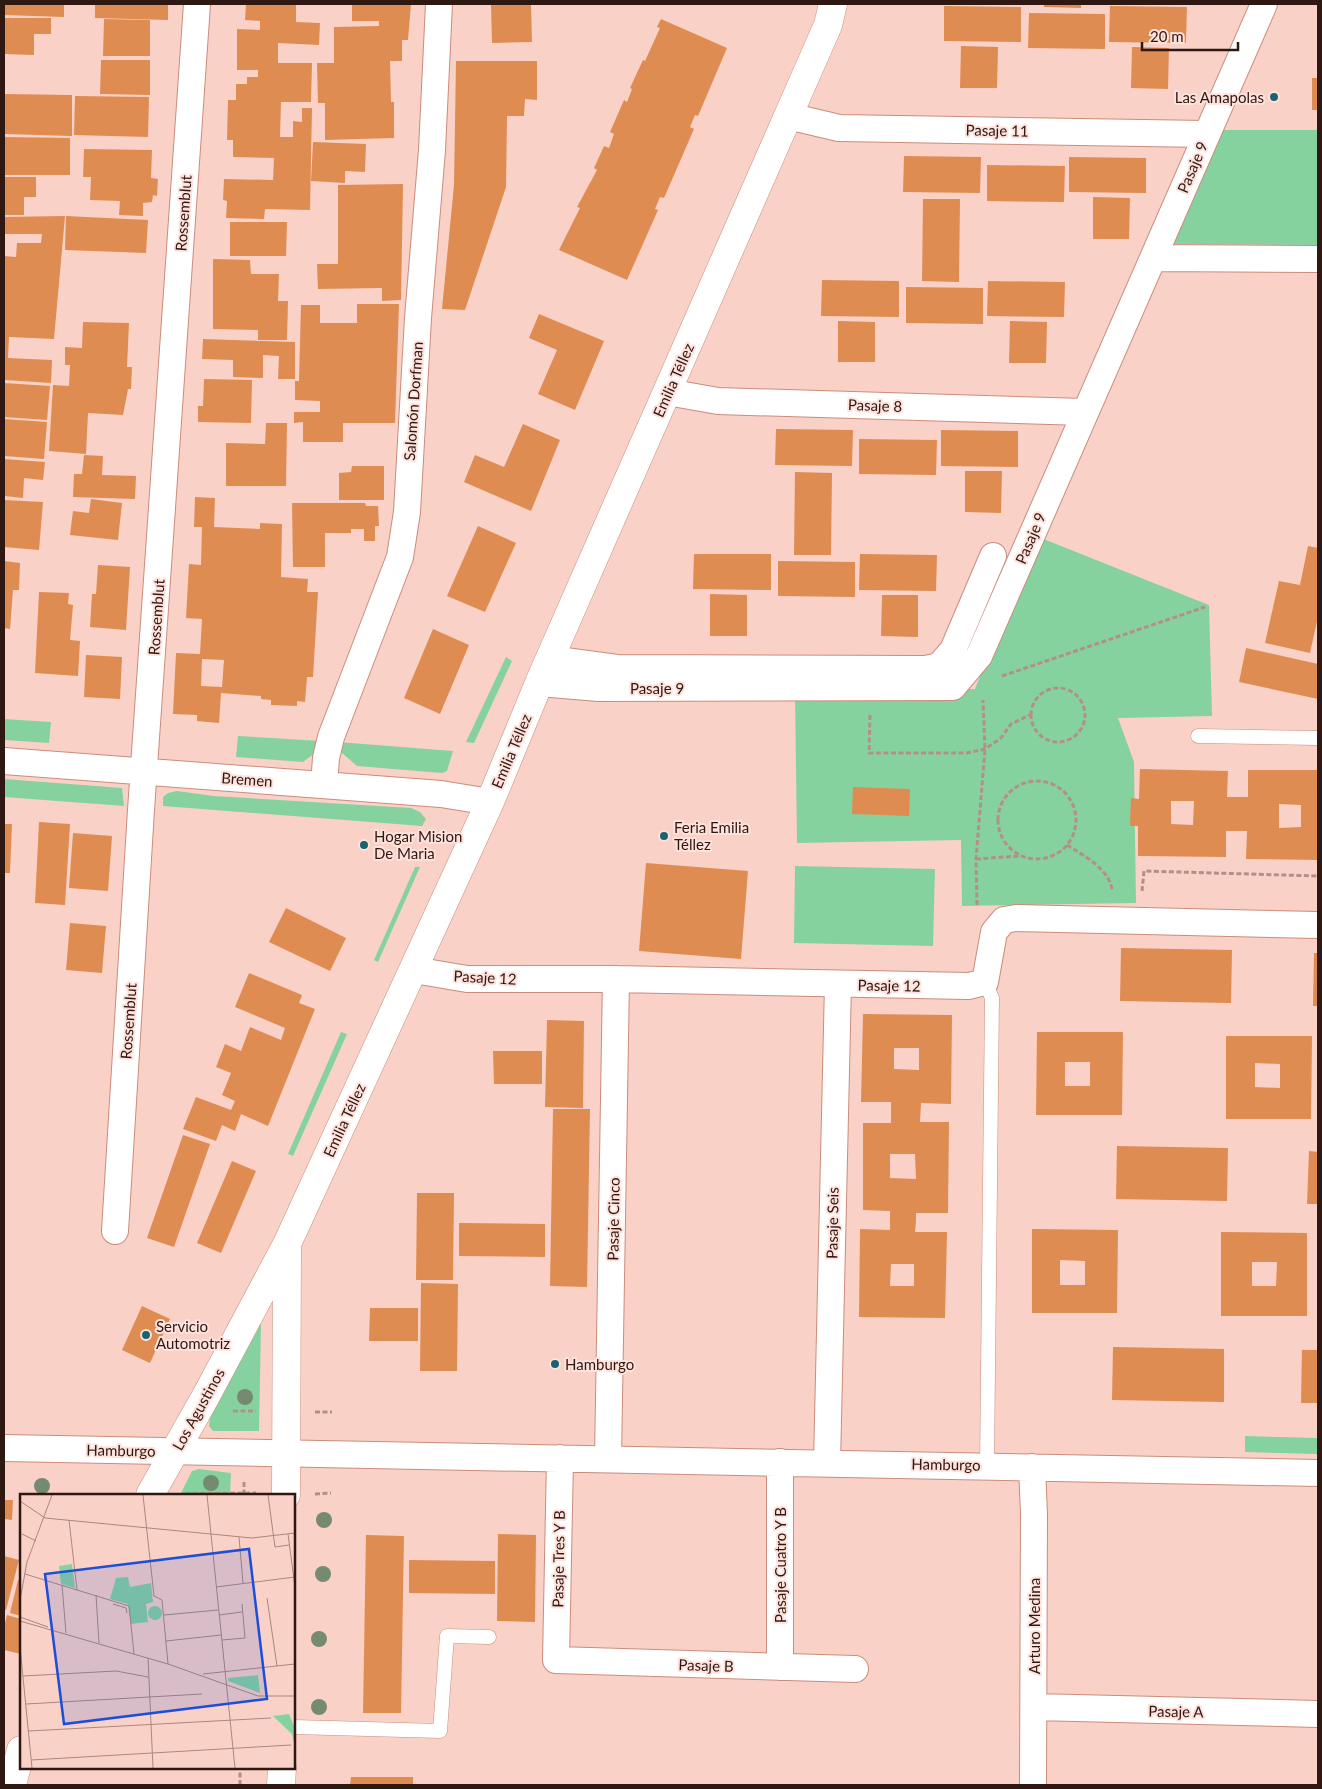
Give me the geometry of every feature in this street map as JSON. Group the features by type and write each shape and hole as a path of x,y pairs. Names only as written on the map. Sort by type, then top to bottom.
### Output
{"street":[{"name":"Rossemblut","path":"115,1231 144,772 197,4"},
{"name":"Salomón Dorfman","path":"324,785 326,758 331,737 400,557 407,512 418,318 432,150 439,4"},
{"name":"Pasaje 9","path":"544,671 598,688 953,687 979,656 1084,412 1154,258 1206,134 1264,4"},
{"name":"Emilia Téllez","path":"286,1494 287,1244 490,802 544,671 834,11"},
{"name":"Pasaje 11","path":"788,116 839,128 1206,134"},
{"path":"1154,258 1318,259"},
{"name":"Pasaje 8","path":"667,392 718,401 1084,412"},
{"path":"544,671 617,668 926,669 939,666 953,650 993,556"},
{"name":"Bremen","path":"4,762 441,794 490,802"},
{"path":"985,982 994,932 1004,920 1016,918 1318,925"},
{"name":"Pasaje 12","path":"414,970 467,979 616,979 969,986 985,982"},
{"name":"Pasaje Cinco","path":"608,1459 616,979"},
{"name":"Pasaje Seis","path":"827,1462 838,984"},
{"name":"Los Agustinos","path":"151,1494 199,1410 287,1244"},
{"name":"Hamburgo","path":"4,1448 987,1465 1318,1473"},
{"name":"Pasaje Tres Y B","path":"556,1660 560,1458"},
{"name":"Pasaje Cuatro Y B","path":"780,1462 780,1667"},
{"name":"Arturo Medina","path":"1032,1466 1034,1514 1033,1785"},
{"name":"Pasaje B","path":"556,1660 855,1669"},
{"name":"Pasaje A","path":"1034,1707 1318,1714"},
{"path":"12,1785 20,1754"},
{"path":"281,1785 282,1769"}],"lane":[{"path":"1198,736 1318,738"},
{"path":"985,982 992,998 987,1465"},
{"path":"295,1727 440,1731 447,1636 489,1637"}],"path":[{"path":"999,677 1205,607"},
{"path":"955,685 981,683 986,749 976,859 977,913 986,917 1004,920"},
{"path":"871,688 869,753 966,753 986,749 1001,738 1011,724 1030,715"},
{"path":"1060,688 1076,695 1082,702 1085,720 1076,736 1059,743 1042,738 1032,724 1030,715 1032,706 1043,692 1060,688"},
{"path":"976,859 1020,856 1032,859 1058,854 1067,845 1073,834 1076,820 1074,808 1068,796 1059,787 1047,782 1034,781 1022,784 1011,790 1003,800 998,812 998,825 1002,837 1009,848 1020,856"},
{"path":"1067,845 1094,863 1112,883 1113,920"},
{"path":"1141,921 1144,871 1318,876"},
{"path":"199,1410 332,1412"},
{"path":"286,1494 331,1493"},
{"path":"240,1769 240,1785"}],"green space":[{"path":"1220,130 1318,130 1318,245 1170,244"},
{"path":"1036,536 1209,605 1212,716 1118,718 1134,762 1136,903 962,906 961,840 797,843 795,692 975,689"},
{"path":"506,657 512,661 474,743 466,742"},
{"path":"4,719 51,722 49,743 4,740"},
{"path":"238,736 321,741 319,750 303,762 236,757"},
{"path":"338,742 453,751 447,771 442,773 357,766 341,752"},
{"path":"4,779 122,788 124,806 4,797"},
{"path":"177,791 214,796 411,808 420,812 426,819 422,826 163,806 163,797 168,793"},
{"path":"795,866 935,869 933,946 794,943"},
{"path":"415,867 420,867 378,962 374,960"},
{"path":"341,1032 347,1034 293,1156 288,1154"},
{"path":"255,1323 261,1324 259,1431 213,1431 209,1426 210,1417"},
{"path":"1245,1436 1318,1438 1318,1454 1245,1452"},
{"path":"199,1469 231,1473 230,1494 180,1494 192,1471"}],"building":[{"path":"4,4 64,4 64,17 4,15"},
{"path":"95,4 168,4 168,20 95,18"},
{"path":"246,4 296,4 296,22 320,23 319,45 278,43 278,63 312,63 311,102 281,102 280,137 293,137 293,121 302,122 302,108 312,108 310,210 265,209 264,219 226,218 227,201 223,200 224,179 273,180 274,158 233,157 233,140 227,140 228,100 236,100 236,84 247,84 247,77 258,77 258,70 237,70 237,29 260,30 260,21 245,20"},
{"path":"352,4 411,4 408,40 402,40 402,61 390,61 391,102 394,102 394,138 325,140 325,103 318,103 317,63 334,63 334,27 379,26 379,21 352,21"},
{"path":"491,4 531,4 532,42 492,43"},
{"path":"1044,4 1081,4 1081,8 1044,7"},
{"path":"944,6 1021,7 1021,42 944,41"},
{"path":"1110,6 1187,7 1186,43 1109,42"},
{"path":"1029,13 1105,14 1105,49 1028,48"},
{"path":"4,18 51,18 51,34 34,34 34,55 4,54"},
{"path":"104,19 150,20 150,56 103,56"},
{"path":"661,19 727,48 698,116 695,115 690,127 694,129 664,198 660,197 655,209 658,210 627,280 559,250 580,208 577,207 597,170 594,168 604,146 609,148 614,134 610,132 624,100 627,102 632,89 630,88 660,28 657,27"},
{"path":"961,46 998,47 997,88 960,88"},
{"path":"1132,47 1169,48 1168,89 1131,88"},
{"path":"101,60 150,60 150,95 100,94"},
{"path":"456,61 537,61 537,100 525,99 524,116 507,116 506,187 465,310 442,309 454,185"},
{"path":"1312,78 1318,78 1318,110 1312,110"},
{"path":"4,94 72,95 72,136 4,134"},
{"path":"75,96 149,97 148,137 74,135"},
{"path":"4,137 70,138 70,175 4,175"},
{"path":"313,142 366,144 365,172 345,171 345,183 311,181"},
{"path":"84,149 152,150 151,178 158,179 157,196 153,195 152,202 143,203 143,216 119,215 120,201 90,200 91,177 83,177"},
{"path":"904,156 981,157 980,193 903,192"},
{"path":"1069,157 1146,158 1146,193 1069,192"},
{"path":"987,165 1065,166 1064,202 987,201"},
{"path":"4,177 36,177 36,197 24,197 24,215 4,215"},
{"path":"403,184 401,300 382,301 382,288 318,289 317,264 338,264 338,185"},
{"path":"1093,197 1130,198 1129,239 1093,239"},
{"path":"923,199 960,199 959,282 922,281"},
{"path":"65,216 54,339 9,337 8,358 52,360 51,383 4,380 4,256 16,257 17,243 41,243 42,234 4,234 4,217"},
{"path":"66,216 148,220 146,253 65,250"},
{"path":"230,222 287,222 286,256 230,256"},
{"path":"213,259 250,260 251,274 279,274 278,301 288,301 287,340 258,340 258,330 213,329"},
{"path":"822,280 899,281 899,317 821,316"},
{"path":"988,281 1065,282 1064,317 987,316"},
{"path":"906,287 983,288 983,324 906,323"},
{"path":"357,304 399,304 395,423 343,423 343,442 303,442 303,422 294,423 294,412 320,412 320,401 295,400 295,381 299,381 301,305 320,305 320,323 357,323"},
{"path":"539,314 604,341 575,410 538,394 557,350 529,338"},
{"path":"838,321 875,322 875,362 838,362"},
{"path":"1010,321 1047,322 1046,363 1009,363"},
{"path":"83,322 129,323 127,367 132,367 131,389 128,389 123,415 88,413 86,454 49,451 53,385 69,386 70,365 65,365 65,347 82,348"},
{"path":"203,339 295,342 295,379 278,379 279,356 263,355 263,378 233,377 233,360 202,359"},
{"path":"204,379 252,380 251,423 198,422 198,406 203,406"},
{"path":"4,383 50,386 47,420 4,417"},
{"path":"4,419 47,422 44,459 4,456"},
{"path":"266,423 287,423 286,486 226,486 226,443 265,444"},
{"path":"523,424 560,440 531,511 464,482 475,455 504,467"},
{"path":"776,429 853,430 852,466 775,465"},
{"path":"941,430 1018,431 1018,467 941,466"},
{"path":"859,439 937,440 936,475 859,474"},
{"path":"84,455 103,456 102,475 136,476 135,499 73,497 74,474 82,474"},
{"path":"4,459 45,462 43,480 24,478 23,498 4,496"},
{"path":"352,466 384,466 384,500 339,500 339,473 351,472"},
{"path":"965,471 1002,471 1001,513 965,512"},
{"path":"795,472 832,473 831,555 794,555"},
{"path":"195,497 215,498 214,527 260,529 260,523 282,524 281,577 308,579 307,592 318,592 313,677 307,677 305,702 297,701 297,706 271,705 271,700 261,699 261,696 221,693 219,723 197,721 197,715 173,714 176,653 200,654 202,619 186,618 189,564 201,565 202,527 194,527","holes":["202,659 224,660 222,687 201,686"]},
{"path":"91,499 122,503 118,540 70,535 73,511 89,513"},
{"path":"4,500 43,502 39,550 4,547"},
{"path":"292,503 365,503 366,506 378,506 379,526 375,526 375,541 364,541 364,529 351,529 351,533 325,533 325,567 293,567"},
{"path":"478,526 516,543 485,612 447,596"},
{"path":"1308,546 1318,548 1318,617 1310,653 1265,643 1279,581 1300,585"},
{"path":"694,554 771,554 771,590 693,589"},
{"path":"860,554 937,555 936,591 859,590"},
{"path":"4,561 20,563 19,590 13,590 10,629 4,628"},
{"path":"778,561 855,562 855,597 778,596"},
{"path":"98,565 130,567 126,630 90,627 92,594 96,594"},
{"path":"39,592 69,593 68,604 73,605 70,640 80,641 78,676 35,673"},
{"path":"710,594 747,595 747,636 710,636"},
{"path":"882,595 918,595 918,637 881,636"},
{"path":"433,629 469,645 440,714 404,698"},
{"path":"1246,648 1318,664 1318,699 1239,682"},
{"path":"86,655 122,657 120,699 84,697"},
{"path":"1140,769 1228,771 1227,797 1248,797 1248,770 1318,770 1318,860 1246,859 1247,831 1226,831 1226,857 1138,856 1138,826 1130,826 1131,798 1139,799","holes":["1171,801 1194,801 1193,825 1171,824","1279,804 1301,805 1301,827 1279,828"]},
{"path":"853,787 910,789 909,816 852,814"},
{"path":"39,822 70,824 65,905 35,903"},
{"path":"4,824 12,824 10,873 4,873"},
{"path":"73,833 112,836 108,891 69,888"},
{"path":"646,863 748,871 741,959 639,951"},
{"path":"286,908 346,938 330,971 269,942"},
{"path":"70,923 106,926 102,973 66,970"},
{"path":"1121,948 1232,950 1231,1003 1120,1001"},
{"path":"1314,953 1318,953 1318,1006 1313,1006"},
{"path":"249,973 302,995 299,1003 315,1009 268,1126 241,1114 235,1131 222,1125 216,1141 183,1129 196,1097 231,1110 235,1101 222,1095 231,1073 216,1067 225,1044 241,1051 250,1027 281,1040 285,1028 235,1007"},
{"path":"863,1014 952,1015 951,1104 921,1103 920,1122 949,1122 948,1213 916,1213 915,1232 947,1232 945,1318 859,1317 860,1229 890,1230 890,1211 863,1210 863,1123 891,1123 891,1102 861,1102","holes":["894,1048 919,1048 919,1070 894,1069","890,1154 915,1154 916,1179 890,1178","891,1264 914,1264 914,1286 890,1286"]},
{"path":"547,1020 584,1021 583,1108 545,1107"},
{"path":"1037,1032 1123,1032 1122,1115 1036,1115","holes":["1065,1062 1090,1062 1090,1086 1065,1086"]},
{"path":"1226,1036 1312,1036 1311,1119 1226,1119","holes":["1255,1063 1280,1064 1280,1088 1255,1087"]},
{"path":"493,1051 542,1051 542,1084 494,1084"},
{"path":"553,1109 590,1109 587,1287 550,1286"},
{"path":"183,1135 210,1144 174,1247 147,1238"},
{"path":"1117,1146 1228,1148 1227,1201 1116,1199"},
{"path":"1309,1151 1318,1152 1318,1204 1307,1204"},
{"path":"232,1161 256,1171 221,1253 197,1243"},
{"path":"417,1193 454,1193 453,1280 416,1280"},
{"path":"459,1223 545,1224 545,1257 459,1256"},
{"path":"1032,1229 1118,1230 1117,1313 1032,1313","holes":["1060,1260 1085,1261 1085,1285 1060,1285"]},
{"path":"1221,1232 1307,1233 1307,1316 1221,1316","holes":["1252,1262 1277,1262 1276,1286 1252,1286"]},
{"path":"421,1283 458,1284 457,1371 420,1371"},
{"name":"Servicio Automotriz","path":"142,1306 170,1319 150,1363 122,1350"},
{"path":"370,1308 418,1308 418,1341 369,1341"},
{"path":"1113,1347 1224,1349 1224,1402 1112,1400"},
{"path":"1302,1350 1318,1350 1318,1403 1301,1403"},
{"path":"4,1500 13,1500 12,1520 4,1519"},
{"path":"498,1534 536,1535 535,1622 497,1621"},
{"path":"366,1535 404,1536 401,1713 363,1713"},
{"path":"4,1556 19,1560 6,1610 4,1609"},
{"path":"409,1560 495,1561 495,1594 409,1593"},
{"path":"18,1580 20,1581 20,1616 10,1613"},
{"path":"7,1615 20,1619 20,1654 4,1650 4,1627"},
{"path":"351,1777 413,1777 413,1785 350,1785"}],"place":[{"name":"Las Amapolas","path":"1274,97"},
{"name":"Feria Emilia Téllez","path":"664,836"},
{"name":"Hogar Mision De Maria","path":"364,845"},
{"name":"Servicio Automotriz","path":"146,1335"},
{"name":"Hamburgo","path":"555,1364"}]}
